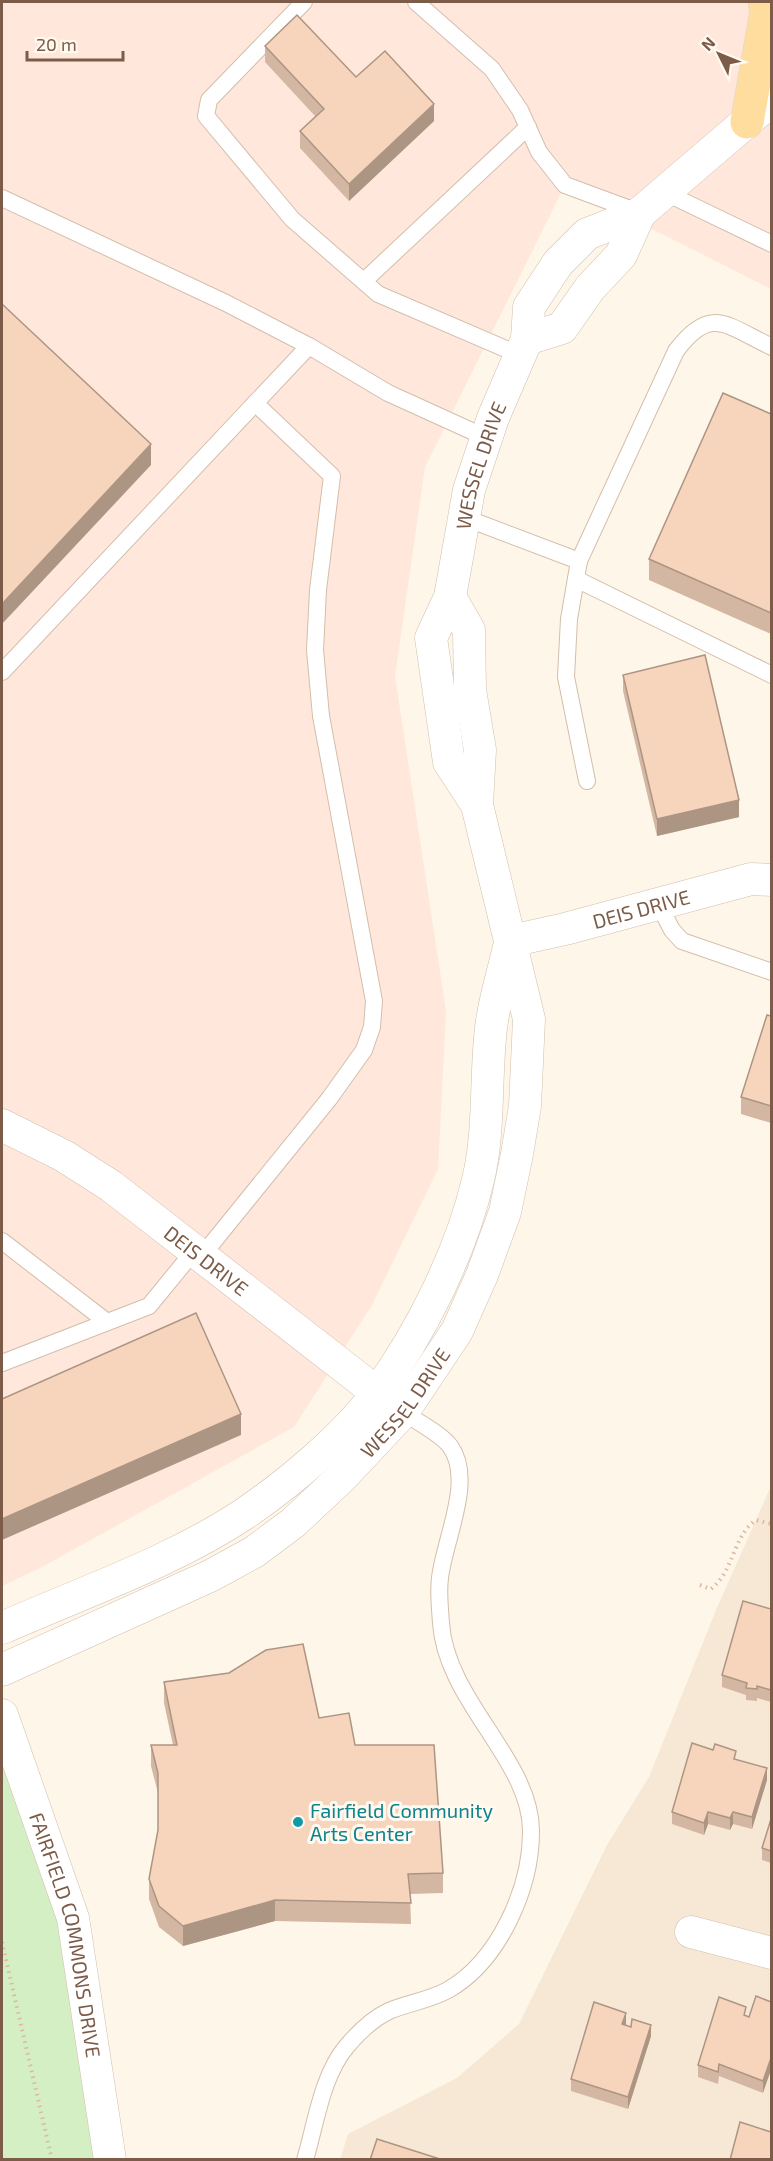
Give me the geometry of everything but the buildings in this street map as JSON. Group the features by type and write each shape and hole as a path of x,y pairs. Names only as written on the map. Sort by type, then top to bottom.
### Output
{"main road":[{"path":"747,122 766,15 765,2"}],"street":[{"name":"WESSEL DRIVE","path":"2,1671 138,1610 254,1552 299,1518 343,1476 403,1412 457,1331 482,1275 505,1212 525,1106 529,1019 477,805 448,762 430,638 450,597 469,490 487,438 524,347 529,307 558,263 587,234 640,213 771,100"},
{"name":"DEIS DRIVE","path":"511,940 659,905 751,879 771,880"},
{"name":"WESSEL DRIVE","path":"2,1628 180,1550 243,1515 284,1485 325,1448 377,1394 412,1338 466,1223 479,1178 486,1128 491,1026 511,940"},
{"name":"DEIS DRIVE","path":"2,1125 74,1162 111,1186 403,1412"},
{"name":"FAIRFIELD COMMONS DRIVE","path":"2,1714 72,1918 110,2160"},
{"path":"691,1932 771,1953"}],"lane":[{"path":"304,2 209,100 206,116 292,219 378,294 524,347"},
{"path":"416,2 492,69 520,110 539,152 565,185 640,213"},
{"path":"364,281 528,127"},
{"path":"664,192 771,244"},
{"path":"2,198 226,303 309,346 388,393 487,438"},
{"path":"587,781 566,677 569,619 579,561 676,351 690,333 705,322 720,323 771,347"},
{"path":"2,672 309,346"},
{"path":"2,1363 149,1306 198,1254 322,1108 364,1050 372,1027 374,1001 323,727 315,650 318,590 332,476 255,403"},
{"path":"463,517 579,561"},
{"path":"576,579 771,675"},
{"path":"659,905 672,930 682,941 771,972"},
{"path":"2,1241 107,1322"},
{"path":"305,2160 328,2079 346,2048 366,2027 388,2012 419,2003 449,1989 481,1961 508,1925 524,1882 532,1830 522,1788 499,1747 468,1702 450,1662 441,1625 440,1578 459,1491 459,1465 450,1445 403,1412"}],"path":[{"path":"700,1585 711,1589 723,1580 745,1528 756,1520 771,1524"},
{"path":"2,1942 52,2160"}],"shaded area":[{"path":"2,2 772,2 771,289 565,185 425,467 395,676 446,1011 438,1169 372,1305 294,1427 44,1566 2,1586"},
{"path":"771,1486 771,2159 340,2160 348,2134 457,2078 519,2024 607,1845 649,1777 716,1610"}],"green space":[{"path":"2,1715 73,1918 110,2159 2,2159"}],"place":[{"name":"Fairfield Community Arts Center","path":"298,1822"}]}
